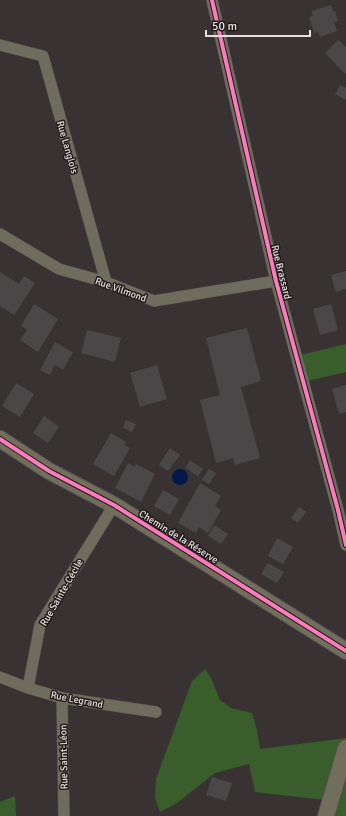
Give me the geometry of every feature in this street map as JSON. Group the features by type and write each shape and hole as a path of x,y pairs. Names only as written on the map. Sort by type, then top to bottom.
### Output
{"street":[{"name":"Rue Brassard","path":"212,0 276,282 342,509 346,545"},
{"name":"Rue Langlois","path":"0,45 43,56 106,282"},
{"name":"Rue Vilmond","path":"0,234 59,269 106,282 154,301 276,282"},
{"name":"Chemin de la Réserve","path":"0,439 49,471 114,505 346,651"},
{"name":"Rue Sainte-Cécile","path":"28,688 40,625 114,505"},
{"name":"Rue Legrand","path":"0,677 28,688 62,698 156,712"},
{"name":"Rue Saint-Léon","path":"62,698 64,816"},
{"path":"326,816 346,748"}],"green space":[{"path":"346,344 346,372 303,382 296,356"},
{"path":"205,669 211,678 220,700 231,708 252,713 260,749 346,738 346,816 329,816 333,801 255,792 249,764 215,773 177,803 160,812 155,798 156,779 192,681"},
{"path":"15,796 16,816 0,816 0,802"}],"water":[{"path":"180,469 186,471 188,477 186,483 180,485 174,483 172,477 174,471"}],"building":[{"path":"331,5 333,11 335,11 338,21 334,22 337,31 320,37 318,32 314,33 309,17 313,16 311,11"},
{"path":"338,40 346,47 345,74 325,53"},
{"path":"340,85 346,88 346,100 335,94"},
{"path":"346,271 346,289 336,292 331,275"},
{"path":"0,272 19,284 24,276 35,283 14,315 0,306"},
{"path":"34,304 58,319 38,352 20,340 27,330 21,326"},
{"path":"331,304 338,330 320,335 313,309"},
{"path":"247,328 261,381 241,387 260,458 235,465 233,458 216,463 200,400 220,395 206,338"},
{"path":"87,330 121,338 115,362 81,353"},
{"path":"55,342 73,352 63,370 55,365 50,375 40,370"},
{"path":"157,365 167,399 140,407 130,373"},
{"path":"16,383 34,394 20,417 2,406"},
{"path":"346,385 346,412 339,414 332,389"},
{"path":"44,416 59,427 48,443 33,433"},
{"path":"126,420 136,424 132,432 123,428"},
{"path":"111,433 126,442 124,445 130,448 114,476 93,464"},
{"path":"170,448 180,455 168,471 159,465"},
{"path":"190,460 203,469 198,476 185,468"},
{"path":"128,463 135,467 136,464 155,474 141,502 115,488"},
{"path":"209,469 216,473 209,484 202,480"},
{"path":"200,483 221,496 215,506 221,510 208,533 199,527 196,533 178,523"},
{"path":"163,490 179,499 170,515 154,506"},
{"path":"299,507 306,512 298,523 291,518"},
{"path":"214,525 228,534 221,544 208,536"},
{"path":"277,538 293,547 283,564 268,556"},
{"path":"268,563 284,572 277,583 261,574"},
{"path":"212,777 232,783 226,801 206,795"}],"cycle path":[{"path":"212,0 276,281 338,510 346,545"},
{"path":"0,439 49,471 114,505 346,651"}]}
